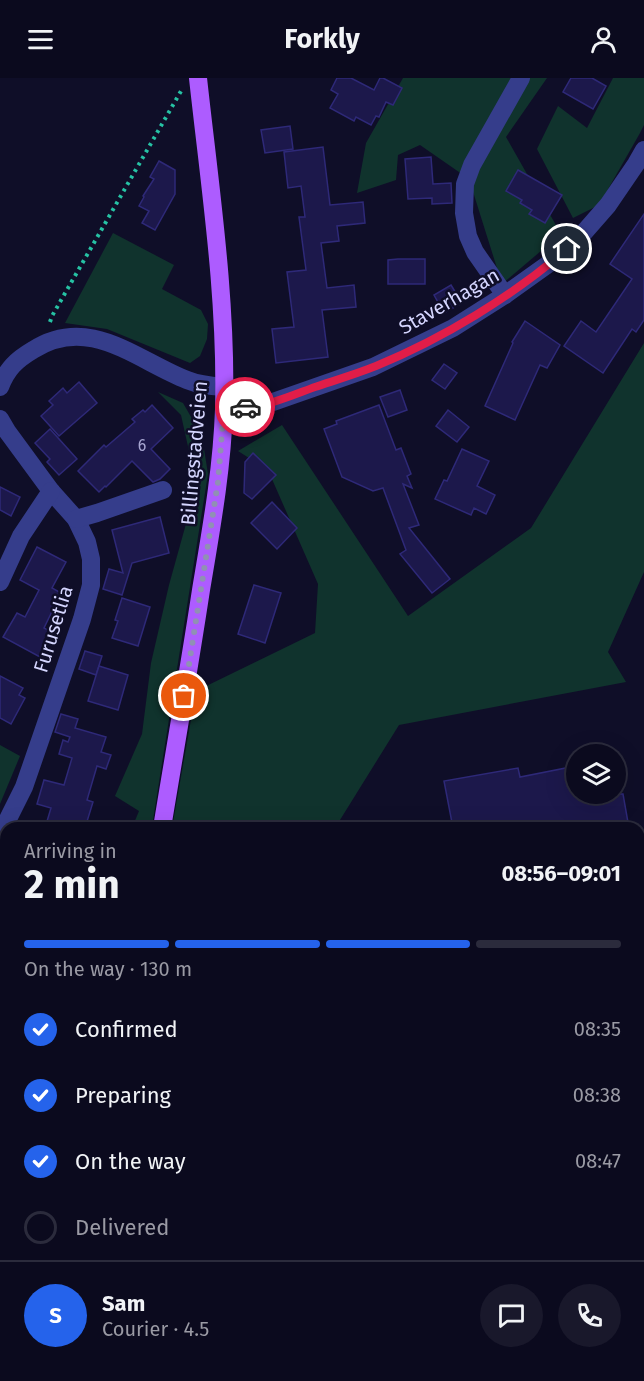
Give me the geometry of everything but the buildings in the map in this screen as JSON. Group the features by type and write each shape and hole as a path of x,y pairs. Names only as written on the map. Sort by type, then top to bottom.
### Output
{"main road":[{"name":"Billingstadveien","path":"163,822 212,522 224,407 218,261 198,78"}],"street":[{"path":"505,296 468,236 464,213 465,184 472,165 521,78"},
{"name":"Staverhagan","path":"224,407 249,407 273,402 373,367 453,328 505,296 554,260 580,237 608,205 644,150"},
{"path":"1,383 9,368 44,343 73,337 89,337 115,344 187,380 207,386 223,387"},
{"name":"Furusetlia","path":"0,419 51,491 76,519 87,542 91,559 91,585 82,619 24,787 6,822"},
{"path":"76,519 163,490"},
{"path":"0,582 21,536 51,491"}],"path":[{"path":"44,343 52,316 183,88"}],"green space":[{"path":"403,78 547,78 506,137 561,234 502,284 469,179 420,145 398,155 396,180 357,193 366,143"},
{"path":"613,78 644,78 644,125 599,205 573,218 537,149 558,106 587,128"},
{"path":"113,233 174,265 162,289 201,310 208,324 207,339 200,356 190,363 107,329 65,323"},
{"path":"644,343 644,572 608,652 626,682 399,725 339,822 173,822 196,691 315,633 318,584 268,470 238,451 282,425 408,616 531,528"},
{"path":"158,392 183,403 202,436 208,474 153,820 152,822 134,822 139,811 115,796 142,734 151,663 189,513 191,460 181,415"},
{"path":"0,745 20,756 0,804"}],"way so far":[{"path":"184,696 218,482 224,407 245,407"}],"route":[{"path":"245,407 273,402 387,362 453,328 505,296 567,249"}]}
